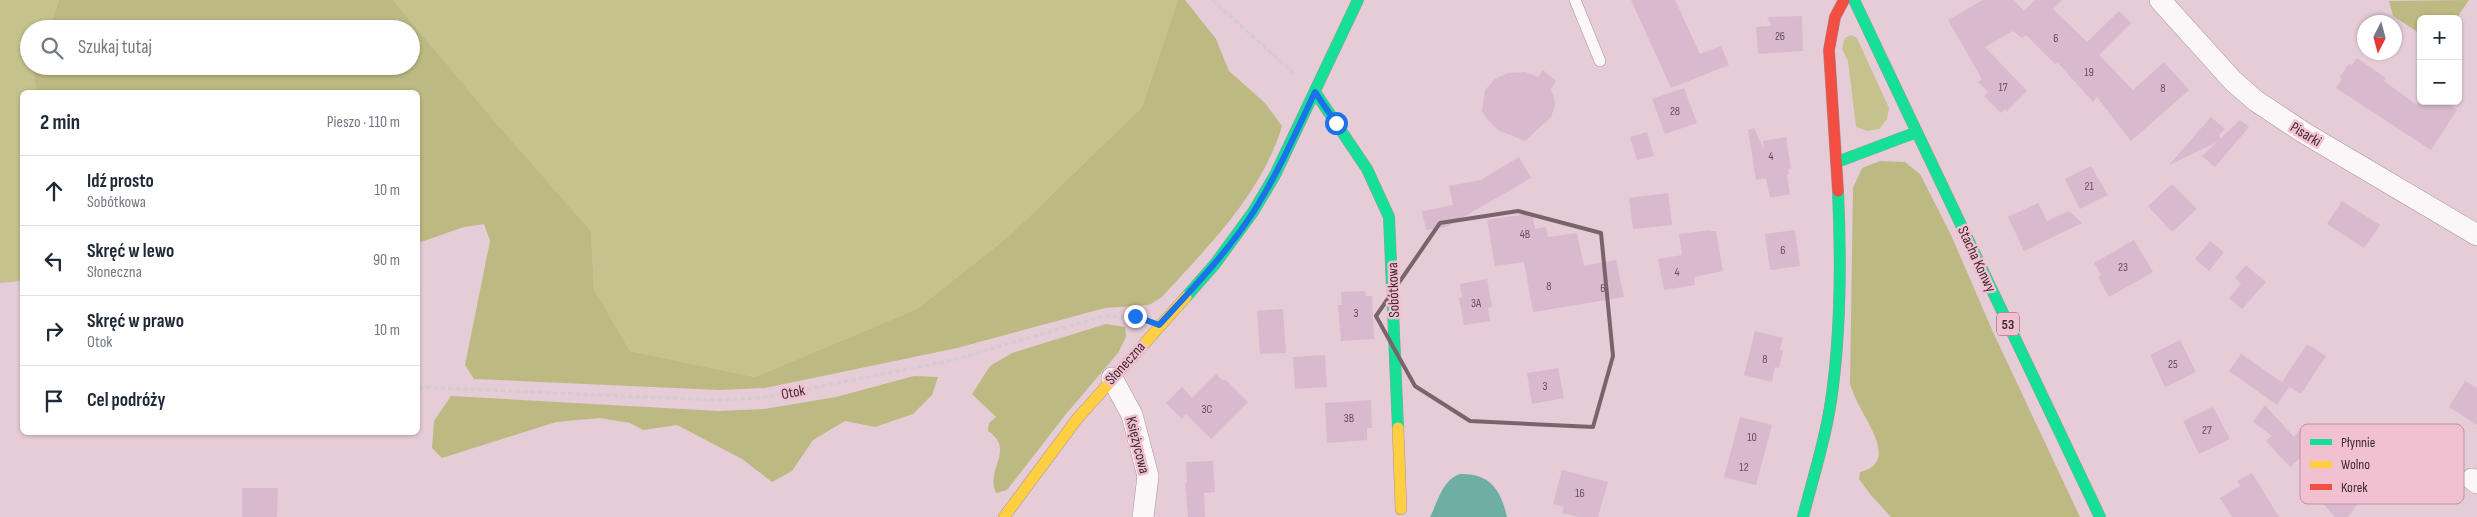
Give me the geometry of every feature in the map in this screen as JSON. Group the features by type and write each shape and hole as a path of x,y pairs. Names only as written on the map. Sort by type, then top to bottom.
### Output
{"street":[{"name":"Słoneczna","path":"1004,517 1054,448 1112,378 1215,264 1253,212 1275,175 1358,0"},
{"path":"1803,517 1825,430 1836,353 1841,288 1837,162 1829,50 1831,27 1837,8 1844,0"},
{"name":"Stacha Konwy","path":"1854,0 2100,517"},
{"name":"Pisarki","path":"2160,0 2233,80 2256,101 2306,134 2477,235"},
{"name":"Sobótkowa","path":"1315,92 1365,168 1386,207 1389,218 1400,509"},
{"path":"1837,162 1917,132"},
{"name":"Księżycowa","path":"1112,378 1132,415 1148,476 1143,517"}],"lane":[{"path":"1575,0 1600,61"}],"path":[{"path":"1212,0 1315,92"},
{"name":"Otok","path":"420,387 715,400 762,398 953,360 1104,316 1135,316 1159,325"}],"highlighted area":[{"path":"1518,211 1601,233 1613,356 1593,427 1470,421 1415,386 1376,316 1440,223"}],"shaded area":[{"path":"0,0 59,0 51,20 20,20 20,75 35,75 37,90 20,90 20,281 0,283"},
{"path":"59,0 393,0 410,20 51,20"},
{"path":"393,0 1178,0 1142,107 1009,236 917,309 755,377 630,351 594,289 591,231 420,32 420,20 410,20"},
{"path":"1178,0 1185,0 1216,39 1229,71 1265,103 1282,126 1273,151 1261,174 1232,218 1162,297 1149,305 1105,308 957,348 765,388 719,390 474,379 465,365 490,241 484,224 464,227 420,242 420,90 37,90 34,75 420,75 420,32 591,231 594,289 630,351 755,377 917,309 1009,236 1142,107"},
{"path":"2469,0 2459,15 2417,15 2417,31 2402,22 2402,15 2393,15 2389,1"},
{"path":"1851,35 1857,38 1889,108 1887,119 1879,129 1867,131 1856,127 1848,61 1842,49 1845,38"},
{"path":"1880,161 1905,162 1920,174 1951,235 1993,332 2080,517 1891,517 1859,479 1860,472 1871,468 1877,462 1879,454 1875,436 1850,384 1853,188 1862,168"},
{"path":"1106,324 1125,327 1126,337 1118,353 1066,414 1007,490 996,493 994,475 1000,445 996,438 988,431 989,423 996,417 972,394 990,366 1012,353"},
{"path":"914,376 938,377 932,395 913,414 875,427 845,421 813,440 792,471 772,482 742,459 677,425 643,430 630,423 600,418 556,422 442,458 432,448 434,421 451,396 719,411 764,409 836,397"},
{"path":"1460,474 1479,476 1492,485 1501,499 1507,517 1430,517 1445,486"}],"building":[{"path":"1631,0 1675,0 1700,54 1721,46 1729,65 1671,88"},
{"path":"1983,0 2014,0 2024,11 2035,0 2062,0 2053,9 2087,42 2119,11 2131,23 2099,55 2133,90 2164,62 2189,90 2131,141 2097,97 2093,102 2058,63 2055,64 2026,35 2022,38 2013,31 1985,47 2027,91 2007,111 2005,109 2001,113 1984,96 1988,92 1978,82 1982,79 1948,20"},
{"path":"1802,16 1803,51 1758,54 1756,27 1772,26 1767,17"},
{"path":"2357,58 2357,60 2360,60 2386,78 2384,81 2417,105 2450,105 2457,110 2431,150 2336,88 2342,79 2340,77 2349,64 2352,65"},
{"path":"1543,70 1556,81 1551,89 1555,106 1551,117 1525,141 1498,130 1482,111 1485,90 1495,79 1508,73 1525,72 1538,77"},
{"path":"1684,88 1697,123 1665,134 1652,99"},
{"path":"2211,117 2225,129 2219,135 2221,138 2240,120 2249,127 2215,167 2202,156 2217,142 2169,165"},
{"path":"1754,128 1764,150 1763,141 1786,137 1791,169 1788,169 1789,174 1787,175 1790,194 1770,198 1766,178 1756,180 1748,130"},
{"path":"1647,132 1654,156 1637,160 1630,137"},
{"path":"1519,157 1531,178 1446,227 1426,230 1422,211 1453,205 1449,186 1481,180"},
{"path":"2091,166 2108,195 2080,209 2065,179"},
{"path":"2172,184 2197,209 2172,232 2148,206"},
{"path":"1668,193 1672,225 1633,229 1629,198"},
{"path":"2342,201 2380,225 2364,248 2327,224"},
{"path":"2038,203 2047,221 2069,211 2082,223 2024,251 2008,217"},
{"path":"1532,213 1535,229 1546,227 1548,237 1577,233 1584,266 1616,260 1624,297 1533,312 1524,262 1495,266 1487,220"},
{"path":"1795,230 1800,266 1770,270 1765,234"},
{"path":"1716,231 1723,271 1694,277 1695,285 1664,290 1658,259 1682,255 1679,234"},
{"path":"2134,240 2153,272 2109,297 2098,277 2101,275 2094,263"},
{"path":"2210,241 2224,252 2209,271 2195,259"},
{"path":"2246,265 2266,282 2242,309 2229,298 2241,284 2235,278"},
{"path":"1487,279 1492,307 1488,308 1490,321 1464,325 1459,298 1462,297 1460,284"},
{"path":"1365,291 1366,296 1372,296 1374,339 1341,341 1338,305 1342,305 1341,292"},
{"path":"1283,309 1286,353 1260,354 1257,311"},
{"path":"1755,331 1783,338 1780,350 1783,351 1779,368 1775,367 1772,382 1744,375"},
{"path":"2180,340 2196,372 2165,387 2150,355"},
{"path":"2307,344 2326,356 2301,394 2282,382"},
{"path":"2241,354 2289,387 2277,405 2229,371"},
{"path":"1325,355 1327,387 1295,389 1293,357"},
{"path":"1558,368 1564,398 1532,404 1527,373"},
{"path":"1216,374 1223,381 1225,379 1248,402 1211,439 1186,414 1182,419 1166,403 1182,387 1192,398"},
{"path":"2465,381 2477,388 2477,425 2449,407"},
{"path":"1371,400 1372,428 1367,428 1367,440 1327,443 1325,403"},
{"path":"2265,405 2294,437 2300,431 2300,458 2290,467 2266,441 2272,436 2253,422"},
{"path":"2213,407 2230,439 2199,454 2183,421"},
{"path":"1740,417 1772,425 1756,485 1724,477"},
{"path":"1213,461 1215,492 1204,493 1205,517 1188,517 1185,483 1187,483 1186,462"},
{"path":"1562,470 1608,482 1598,517 1579,517 1562,513 1564,507 1553,504"},
{"path":"2252,473 2279,517 2232,517 2220,498 2240,486 2237,481"},
{"path":"242,488 278,488 277,517 242,517"},
{"path":"2324,504 2357,504 2348,517 2335,517"}],"traffic: fast":[{"path":"1186,297 1215,264 1253,212 1275,175 1358,0"},
{"path":"1854,0 2100,517"},
{"path":"1315,92 1367,169 1389,217 1398,428"},
{"path":"1837,162 1917,132"},
{"path":"1803,517 1828,419 1836,362 1840,289 1838,191"}],"traffic: slow":[{"path":"1004,517 1077,419 1186,297"},
{"path":"1398,428 1401,509"}],"traffic: jam":[{"path":"1838,191 1829,50 1835,17 1844,0"}],"route":[{"path":"1135,316 1159,325 1215,264 1253,212 1275,175 1315,92 1336,123"}]}
